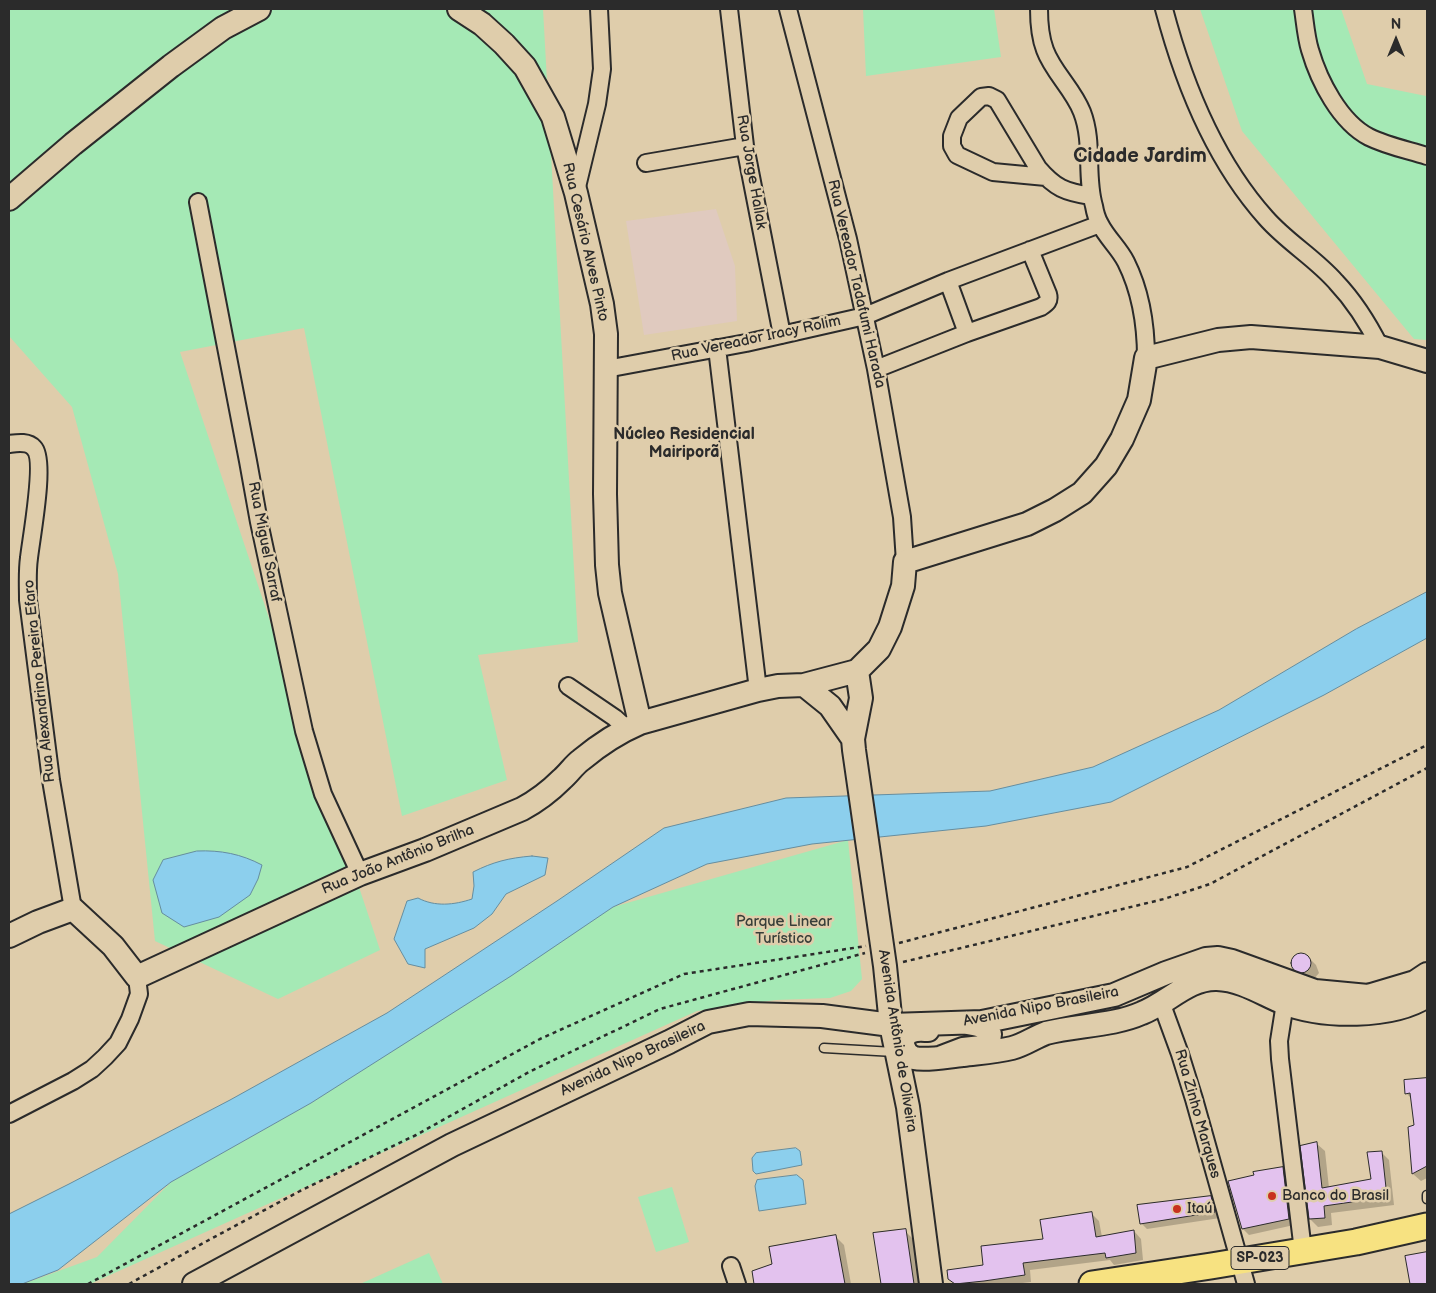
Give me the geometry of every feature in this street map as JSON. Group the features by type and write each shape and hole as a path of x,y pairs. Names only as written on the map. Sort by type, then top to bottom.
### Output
{"main road":[{"name":"SP-023","path":"1092,1284 1242,1273 1303,1251 1356,1242 1427,1226"}],"street":[{"path":"9,199 73,144 171,66 223,28 260,9"},
{"name":"Rua Cesário Alves Pinto","path":"459,9 482,24 525,67 553,117 576,193 602,304 606,334 605,494 607,565 610,593 634,726"},
{"path":"576,193 597,104 602,69 599,9"},
{"name":"Rua Jorge Hallak","path":"729,9 745,146 782,335"},
{"name":"Rua Vereador Tadafumi Harada","path":"788,9 846,230 865,316 902,516 905,562"},
{"path":"858,671 879,650 890,627 903,586 905,562 1026,524 1055,510 1082,493 1106,466 1122,439 1139,400 1146,358 1141,304 1126,261 1100,224 1091,196 1087,128 1076,98 1045,51 1041,38 1039,9"},
{"path":"1164,9 1180,66 1210,132 1241,188 1288,241 1335,280 1366,320 1380,348"},
{"path":"1303,9 1310,50 1324,85 1352,126 1369,137 1427,156"},
{"path":"1046,178 993,172 957,155 952,146 952,136 959,118 982,96 989,96 997,100 1046,178 1068,192 1091,196"},
{"path":"646,163 745,146"},
{"name":"Rua Miguel Sarraf","path":"198,202 258,522 304,731 323,794 360,874"},
{"name":"Rua Vereador Iracy Rolim","path":"606,369 782,335 865,316 948,281 1100,224"},
{"path":"876,369 1046,304 1049,300 1048,294 1030,250"},
{"path":"948,281 967,333"},
{"path":"1146,358 1218,340 1251,337 1380,348 1427,361"},
{"path":"717,348 758,690"},
{"name":"Rua Alexandrino Pereira Efaro","path":"9,444 29,444 37,452 38,459 37,496 27,578 28,600 51,780 73,909"},
{"name":"Rua João Antônio Brilha","path":"137,977 360,874 424,850 522,809 536,801 562,779 580,760 634,726 758,690 778,686 804,685 858,671"},
{"name":"Avenida Antônio de Oliveira","path":"858,671 861,698 854,744 891,1025 908,1107 931,1284"},
{"name":"Avenida Antônio de Oliveira","path":"804,685 830,706 854,744"},
{"path":"568,686 615,718 634,726"},
{"path":"9,936 38,922 73,909 113,946 137,977 139,994 130,1019 118,1043 92,1069 9,1114"},
{"name":"Avenida Nipo Brasileira","path":"194,1284 452,1144 708,1022 749,1014 822,1016 891,1025 982,1022 1114,995 1166,973 1218,958 1232,961 1315,991 1368,996 1415,982 1427,974"},
{"path":"908,1107 913,1077 922,1072 982,1063 1046,1033 1142,1013 1192,985 1207,979 1234,981 1262,991 1285,1003 1328,1012 1367,1014 1413,1003 1427,996"},
{"name":"Rua Zinho Marques","path":"1161,1002 1194,1099 1242,1273"},
{"path":"1285,1003 1279,1041 1280,1059 1303,1251"},
{"path":"942,1057 963,1049 982,1047 989,1042 990,1034 988,1030 982,1026 966,1023 946,1030 912,1031 906,1035 903,1042 905,1050 911,1057 917,1059 942,1057 1014,1048"},
{"path":"731,1266 737,1284"}],"lane":[{"path":"824,1048 896,1052"}],"path":[{"path":"129,1284 300,1191 416,1135 529,1072 660,1009 882,953 1187,868 1427,744"},
{"path":"88,1284 540,1039 684,974 882,953 1164,899 1210,884 1427,768"}],"shaded area":[{"path":"716,209 735,266 737,321 644,335 626,221"}],"green space":[{"path":"9,9 543,9 578,642 478,655 507,780 402,816 304,328 180,352 380,950 278,999 155,941 118,574 72,407 9,336"},
{"path":"863,9 994,9 1001,57 866,76"},
{"path":"1200,9 1341,9 1367,84 1426,96 1427,340 1414,339 1242,131"},
{"name":"Parque Linear Turístico","path":"848,840 862,979 851,991 830,998 776,1000 697,1011 90,1284 23,1284 97,1257 171,1182 311,1103 613,907"},
{"path":"672,1187 689,1242 656,1252 638,1197"},
{"path":"429,1253 443,1284 360,1284"}],"water":[{"path":"1427,592 1427,638 1324,695 1111,802 986,826 812,844 707,864 613,907 511,976 311,1103 171,1182 58,1270 22,1284 9,1284 9,1214 230,1100 387,1013 664,828 786,798 990,791 1093,767 1219,710 1356,629"},
{"path":"197,851 231,854 262,865 250,895 219,917 184,927 162,913 153,880 163,860"},
{"path":"532,856 548,858 545,875 506,894 492,914 474,928 425,949 425,968 408,964 394,939 407,901 418,898 431,903 445,904 472,899 474,886 473,872 501,861"},
{"path":"796,1148 800,1151 802,1165 756,1174 753,1171 752,1158 756,1153"},
{"path":"797,1175 803,1180 806,1204 759,1211 755,1186 757,1180"}],"building":[{"path":"1301,953 1308,956 1311,963 1308,970 1301,973 1294,970 1291,963 1294,956"},
{"path":"1427,1078 1427,1166 1412,1174 1408,1127 1414,1125 1410,1093 1405,1094 1404,1080"},
{"path":"1317,1142 1322,1188 1371,1179 1367,1152 1382,1151 1387,1197 1324,1206 1325,1218 1309,1219 1300,1146"},
{"path":"1283,1167 1289,1219 1242,1229 1228,1181 1254,1175 1253,1172"},
{"name":"Itaú","path":"1211,1196 1215,1212 1140,1224 1137,1205"},
{"path":"1092,1212 1096,1237 1134,1230 1136,1253 1106,1258 1105,1253 1023,1263 1025,1275 984,1281 955,1284 948,1279 947,1270 983,1265 981,1246 1043,1239 1040,1220"},
{"path":"906,1229 914,1284 881,1284 873,1233"},
{"path":"836,1235 845,1284 754,1284 752,1271 772,1264 769,1247"},
{"path":"1427,1252 1427,1284 1410,1284 1405,1256"}],"place":[{"name":"Banco do Brasil","path":"1272,1196"},
{"name":"Itaú","path":"1177,1209"}],"district":[{"name":"Cidade Jardim","path":"1140,157"},
{"name":"Núcleo Residencial Mairiporã","path":"684,444"}]}
